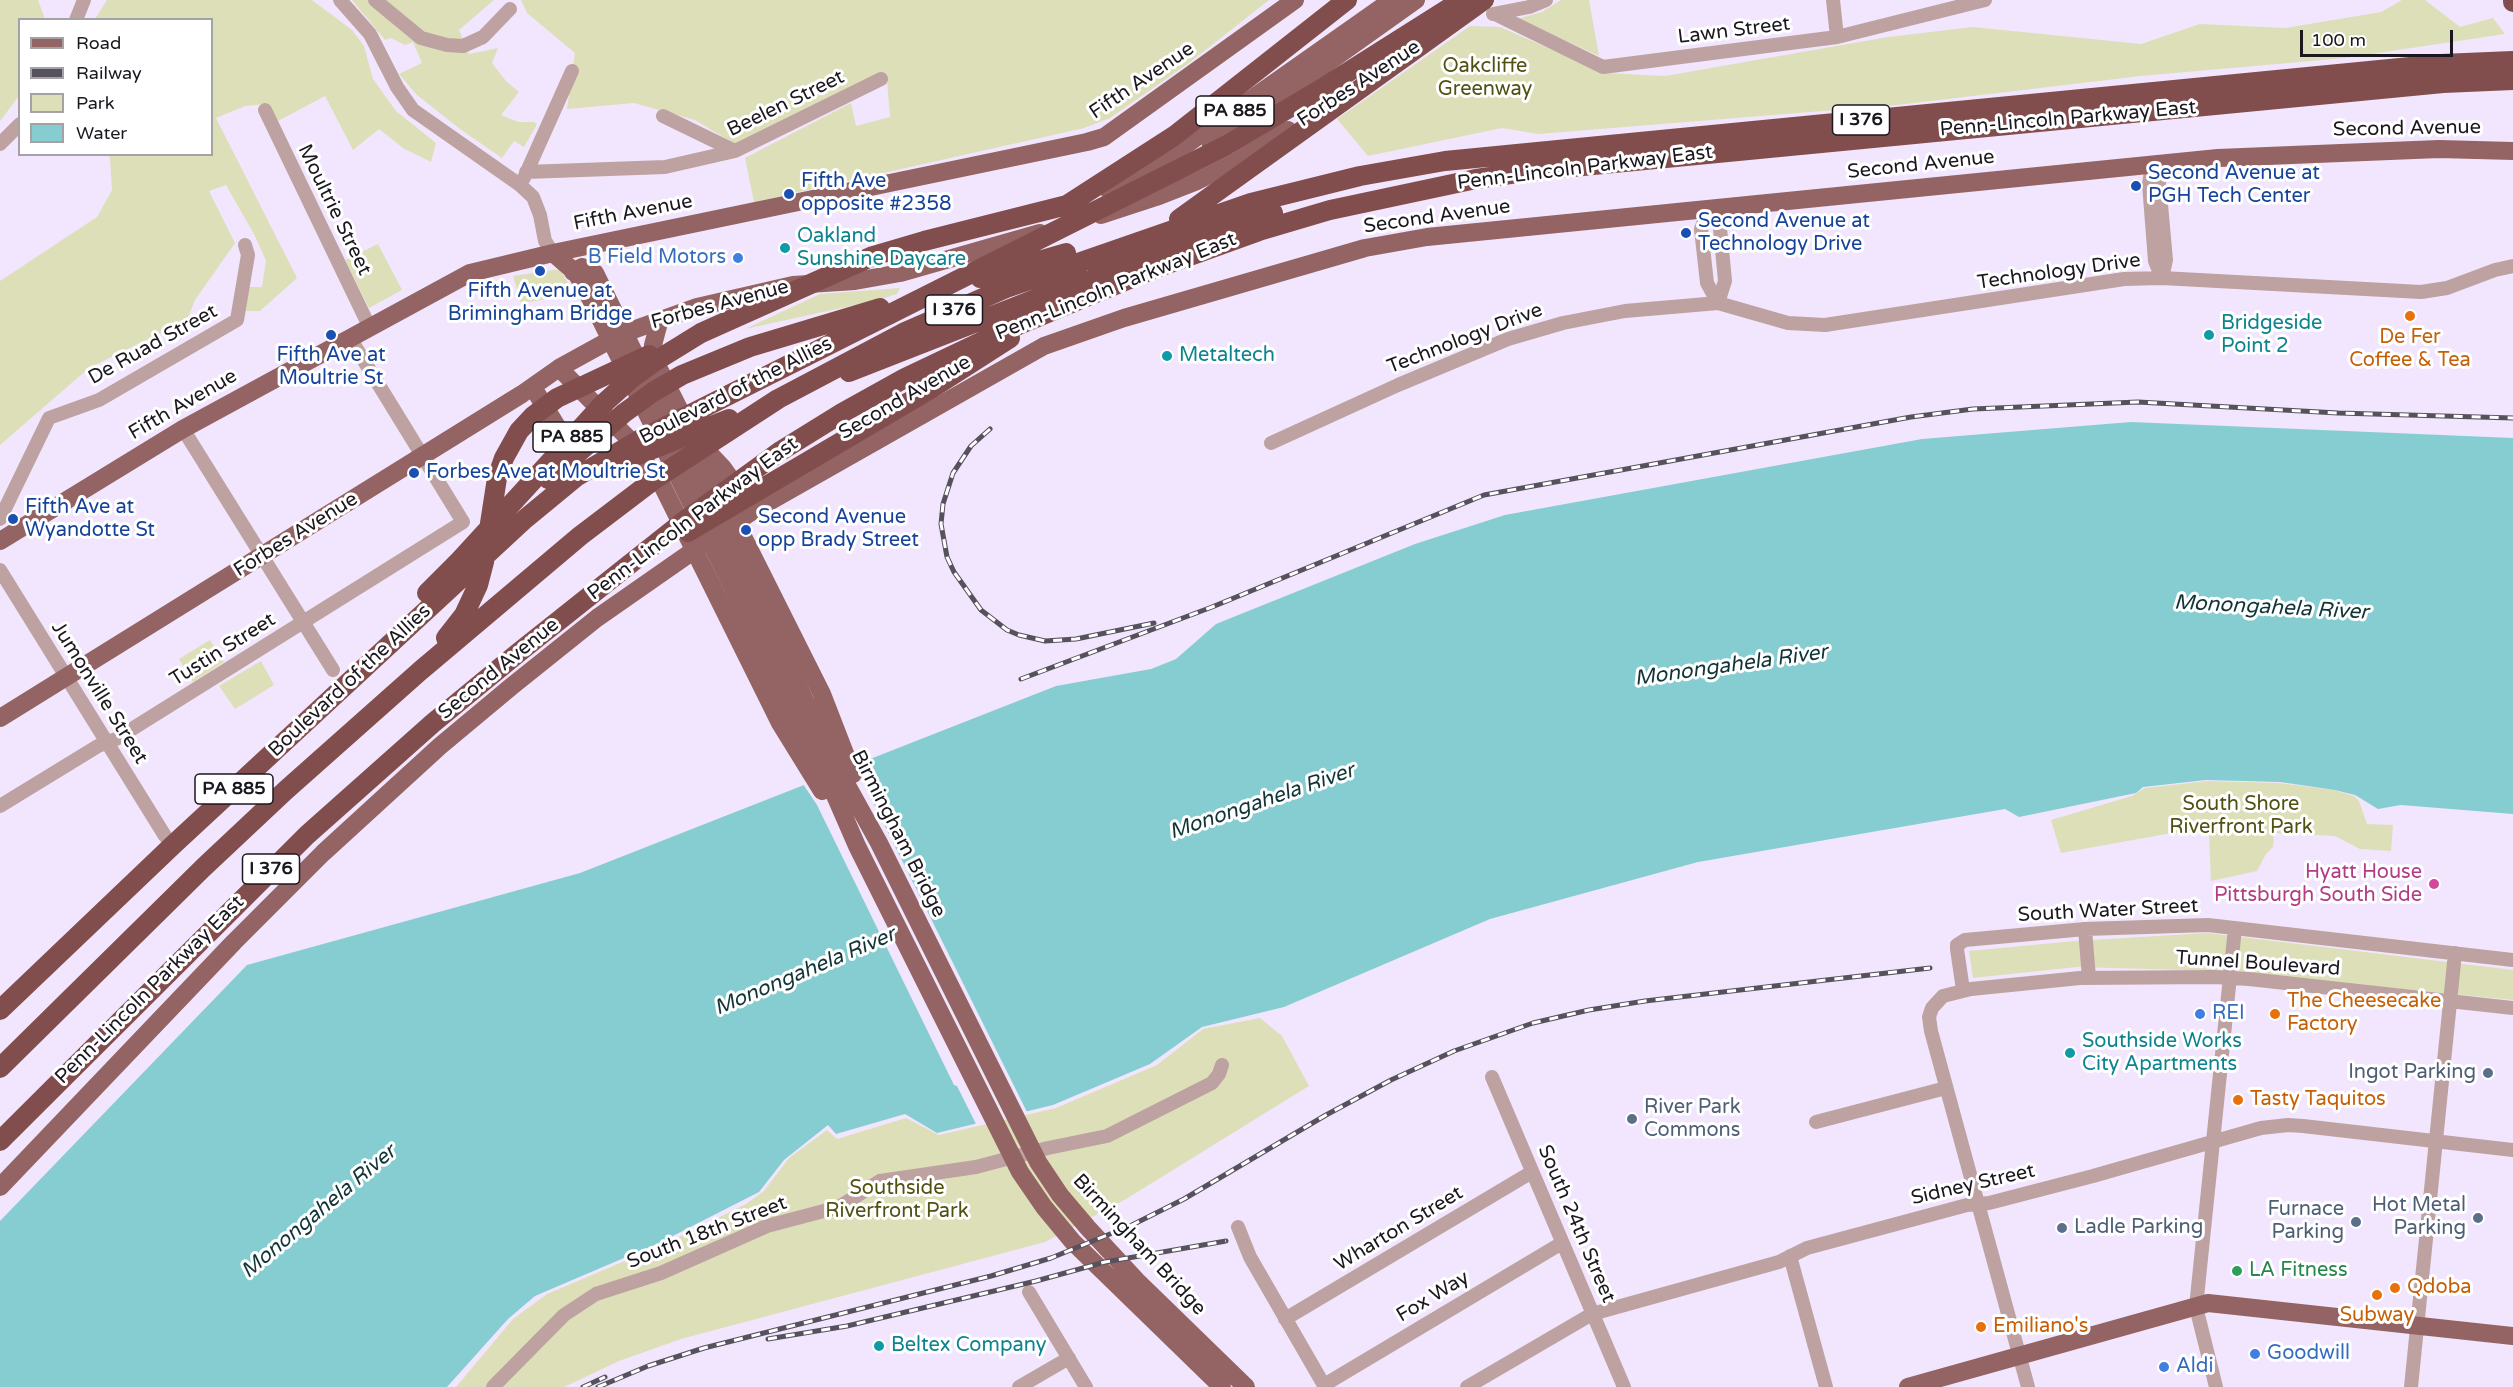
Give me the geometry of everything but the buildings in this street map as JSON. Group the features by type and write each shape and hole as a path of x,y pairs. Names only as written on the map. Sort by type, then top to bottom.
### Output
{"highway":[{"path":"1067,205 1135,163 1182,130 1347,0"},
{"path":"1158,178 1217,150 1294,106 1462,0"},
{"name":"Forbes Avenue","path":"1378,74 1489,9"},
{"name":"Penn-Lincoln Parkway East","path":"0,1068 244,828 420,672 580,536 702,447 828,371 946,313 1040,275 1215,214 1287,193 1360,176 1494,155 2429,65 2513,61"},
{"path":"719,504 958,372 1196,207 1378,74"},
{"name":"Penn-Lincoln Parkway East","path":"0,1141 307,835 433,723 562,618 719,504 810,432 905,378 1004,331 1273,212 1363,191 1442,177 1531,171 2442,83 2513,80"},
{"name":"Boulevard of the Allies","path":"0,992 165,836 465,565 576,477 631,444 1158,178"},
{"name":"Boulevard of the Allies","path":"0,1010 465,565 529,482 613,394 644,369 701,333 860,261 906,245 1067,205"},
{"path":"465,565 607,427 652,393 682,375 713,361 770,341 1060,254 1215,214"},
{"path":"525,519 592,477 634,457 1189,248"},
{"path":"420,672 460,620 474,595 484,562 500,468 513,440 533,416 566,393 701,333"}],"main road":[{"name":"Fifth Avenue","path":"0,541 183,429 470,273 553,252 1104,137 1295,0"},
{"name":"Boulevard of the Allies","path":"1067,205 1117,183 1175,152 1392,0"},
{"name":"Boulevard of the Allies","path":"1158,178 1208,147 1416,0"},
{"name":"Forbes Avenue","path":"0,718 532,388 559,368 605,342 660,318 697,307 793,285 855,281 900,273 1135,205 1177,189 1237,161 1378,74"},
{"name":"Second Avenue","path":"0,1187 241,934 323,853 423,762 512,686 597,618 753,511 1044,346 1124,318 1385,244 1427,237 2152,164 2272,155 2439,149 2513,151"},
{"name":"Birmingham Bridge","path":"553,252 598,296 843,778 879,843 1019,1127 1048,1178 1074,1213 1139,1283 1245,1386"},
{"name":"Birmingham Bridge","path":"598,296 830,784 857,846 1000,1136 1031,1190 1073,1242 1222,1387"},
{"path":"660,318 653,345 658,367 825,700 879,843"},
{"path":"559,368 632,442 661,483 780,723 857,846"},
{"path":"532,388 567,442 584,456 604,458 661,433 682,434 696,441 723,468 753,511"},
{"path":"1908,1387 2208,1303 2513,1336"}],"street":[{"path":"76,18 84,0"},
{"path":"340,0 370,34 397,87 413,110 523,179 540,214 545,241 553,252"},
{"path":"375,0 421,38 447,45 463,46 483,37 510,9"},
{"path":"1489,9 1529,7 1545,0"},
{"path":"1833,0 1838,37"},
{"name":"Lawn Street","path":"1489,9 1603,67 1838,37 1985,0"},
{"path":"523,179 572,71"},
{"name":"Beelen Street","path":"523,179 665,168 735,151 881,79"},
{"name":"Moultrie Street","path":"265,110 369,326"},
{"path":"663,116 735,151"},
{"path":"0,144 18,126"},
{"path":"2152,164 2159,183 2166,260 2162,279"},
{"path":"1708,209 1701,229 1707,283 1718,303"},
{"name":"De Ruad Street","path":"0,519 49,418 99,400 237,320 248,255 245,245"},
{"name":"Technology Drive","path":"1271,443 1398,385 1508,339 1600,315 1718,303 1788,323 1825,326 2105,282 2162,279 2421,292 2447,288 2495,270 2513,266"},
{"path":"350,338 422,456"},
{"path":"183,429 333,670"},
{"name":"Tustin Street","path":"0,806 98,746 109,743 463,522 422,456"},
{"name":"Jumonville Street","path":"0,570 165,836"},
{"name":"South Water Street","path":"1963,990 1957,945 1965,940 2085,929 2208,925 2513,960"},
{"path":"2216,1387 2196,1307 2235,928"},
{"path":"2085,929 2089,978"},
{"path":"2411,1387 2455,953"},
{"name":"Tunnel Boulevard","path":"2028,1387 1930,1031 1929,1017 1935,1003 1943,996 1963,990 2089,978 2229,978 2513,1008"},
{"name":"South 18th Street","path":"493,1387 564,1315 596,1294 661,1273 767,1226 839,1207 880,1181 976,1167 1048,1148 1107,1136 1203,1089 1212,1083 1222,1065"},
{"name":"South 24th Street","path":"1492,1077 1624,1387"},
{"path":"1816,1122 1946,1088"},
{"name":"Sidney Street","path":"1467,1387 1592,1314 1779,1262 1807,1248 1967,1205 2012,1197 2261,1128 2288,1125 2513,1150"},
{"name":"Wharton Street","path":"1285,1319 1532,1172"},
{"path":"1238,1227 1250,1257 1324,1386"},
{"name":"Fox Way","path":"1324,1386 1562,1243"},
{"path":"1790,1256 1826,1387"},
{"path":"1029,1292 1086,1387"},
{"path":"1019,1387 1068,1358"}],"green space":[{"path":"0,0 38,0 45,18 18,18 18,97 0,121"},
{"path":"107,0 312,0 352,30 364,46 373,79 396,111 436,143 431,162 403,148 379,129 353,150 325,96 278,121 267,104 245,106 216,118 297,278 260,311 244,311 249,287 262,287 266,261 255,236 226,185 209,191 235,243 195,300 187,320 89,368 0,445 0,281 97,217 112,190 109,156 213,156 213,18 96,18"},
{"path":"352,0 494,0 459,30 469,54 498,48 492,63 506,81 519,92 501,115 518,122 537,124 524,147 514,141 502,158 417,95 399,74 422,63 413,42 405,45 391,38 385,40"},
{"path":"521,0 1269,0 1189,63 1110,118 1084,128 754,202 745,158 851,103 856,126 890,117 887,80 738,146 695,120 634,103 567,109 575,53 527,13"},
{"path":"1561,0 1589,0 1599,56 1517,19 1542,12"},
{"name":"Oakcliffe Greenway","path":"2402,0 2425,0 2460,27 2493,18 2505,34 2345,58 2141,76 1897,105 1538,134 1502,128 1368,156 1337,119 1470,26 1500,27 1605,73 1665,76 1888,37 1973,27 2141,44 2200,24 2285,28 2381,12"},
{"path":"378,244 402,290 369,308 345,260"},
{"path":"560,269 575,295 521,303 513,276"},
{"path":"900,288 897,294 878,300 745,329 820,294"},
{"path":"210,640 224,662 193,682 179,659"},
{"path":"261,661 274,685 235,709 219,686"},
{"name":"South Shore Riverfront Park","path":"2208,781 2279,783 2334,790 2354,796 2359,801 2367,824 2393,825 2391,851 2360,849 2335,836 2274,833 2273,847 2266,854 2257,871 2211,881 2209,832 2166,834 2061,853 2051,820 2132,796 2145,788"},
{"path":"2208,933 2513,970 2513,1000 2221,971 2077,967 1973,978 1969,951 2075,941"},
{"name":"Southside Riverfront Park","path":"1260,1018 1282,1036 1309,1086 1126,1199 1045,1242 681,1339 619,1361 564,1387 456,1387 513,1319 547,1294 665,1244 746,1204 764,1191 789,1158 827,1130 837,1139 906,1118 939,1135 1056,1108 1157,1065 1203,1029"}],"water":[{"name":"Monongahela River","path":"2131,422 2513,438 2513,814 2401,805 2378,809 2355,795 2335,790 2280,782 2206,780 2143,787 2136,793 2019,817 2005,809 1698,862 1490,919 1284,1007 1202,1027 1150,1064 1053,1105 937,1133 905,1114 836,1134 828,1125 784,1160 759,1192 659,1243 535,1296 508,1319 447,1387 0,1387 0,1221 247,965 580,873 1056,686 1151,669 1176,659 1216,624 1415,544 1505,515 1922,439"}],"pier":[{"path":"858,762 870,796 1028,1114 977,1126 957,1086 954,1085 817,805 803,784"}],"railway":[{"path":"1021,679 1212,607 1484,495 1911,417 1973,409 2138,402 2338,413 2513,418"},
{"path":"990,429 971,446 953,473 943,504 941,524 947,557 954,572 981,610 1007,630 1045,641 1076,639 1154,623"},
{"path":"598,1387 648,1366 704,1348 991,1276 1051,1258 1132,1225 1184,1199 1326,1115 1391,1080 1454,1051 1533,1023 1589,1010 1645,1001 1930,968"},
{"path":"768,1339 847,1326 1036,1281 1105,1262 1226,1241"},
{"path":"583,1387 605,1377"}],"place":[{"name":"Second Avenue at PGH Tech Center","path":"2136,186"},
{"name":"Fifth Ave opposite #2358","path":"789,194"},
{"name":"Second Avenue at Technology Drive","path":"1686,233"},
{"name":"Oakland Sunshine Daycare","path":"785,248"},
{"name":"B Field Motors","path":"738,258"},
{"name":"Fifth Avenue at Brimingham Bridge","path":"540,271"},
{"name":"De Fer Coffee & Tea","path":"2410,316"},
{"name":"Fifth Ave at Moultrie St","path":"331,335"},
{"name":"Bridgeside Point 2","path":"2209,335"},
{"name":"Metaltech","path":"1167,356"},
{"name":"Forbes Ave at Moultrie St","path":"414,473"},
{"name":"Fifth Ave at Wyandotte St","path":"13,519"},
{"name":"Second Avenue opp Brady Street","path":"746,530"},
{"name":"Hyatt House Pittsburgh South Side","path":"2434,884"},
{"name":"REI","path":"2200,1014"},
{"name":"The Cheesecake Factory","path":"2275,1014"},
{"name":"Southside Works City Apartments","path":"2070,1053"},
{"name":"Ingot Parking","path":"2488,1073"},
{"name":"Tasty Taquitos","path":"2238,1100"},
{"name":"River Park Commons","path":"1632,1119"},
{"name":"Hot Metal Parking","path":"2478,1218"},
{"name":"Furnace Parking","path":"2356,1222"},
{"name":"Ladle Parking","path":"2062,1228"},
{"name":"LA Fitness","path":"2237,1271"},
{"name":"Qdoba","path":"2395,1288"},
{"name":"Subway","path":"2377,1295"},
{"name":"Emiliano's","path":"1981,1327"},
{"name":"Beltex Company","path":"879,1346"},
{"name":"Goodwill","path":"2255,1354"},
{"name":"Aldi","path":"2164,1367"}]}
